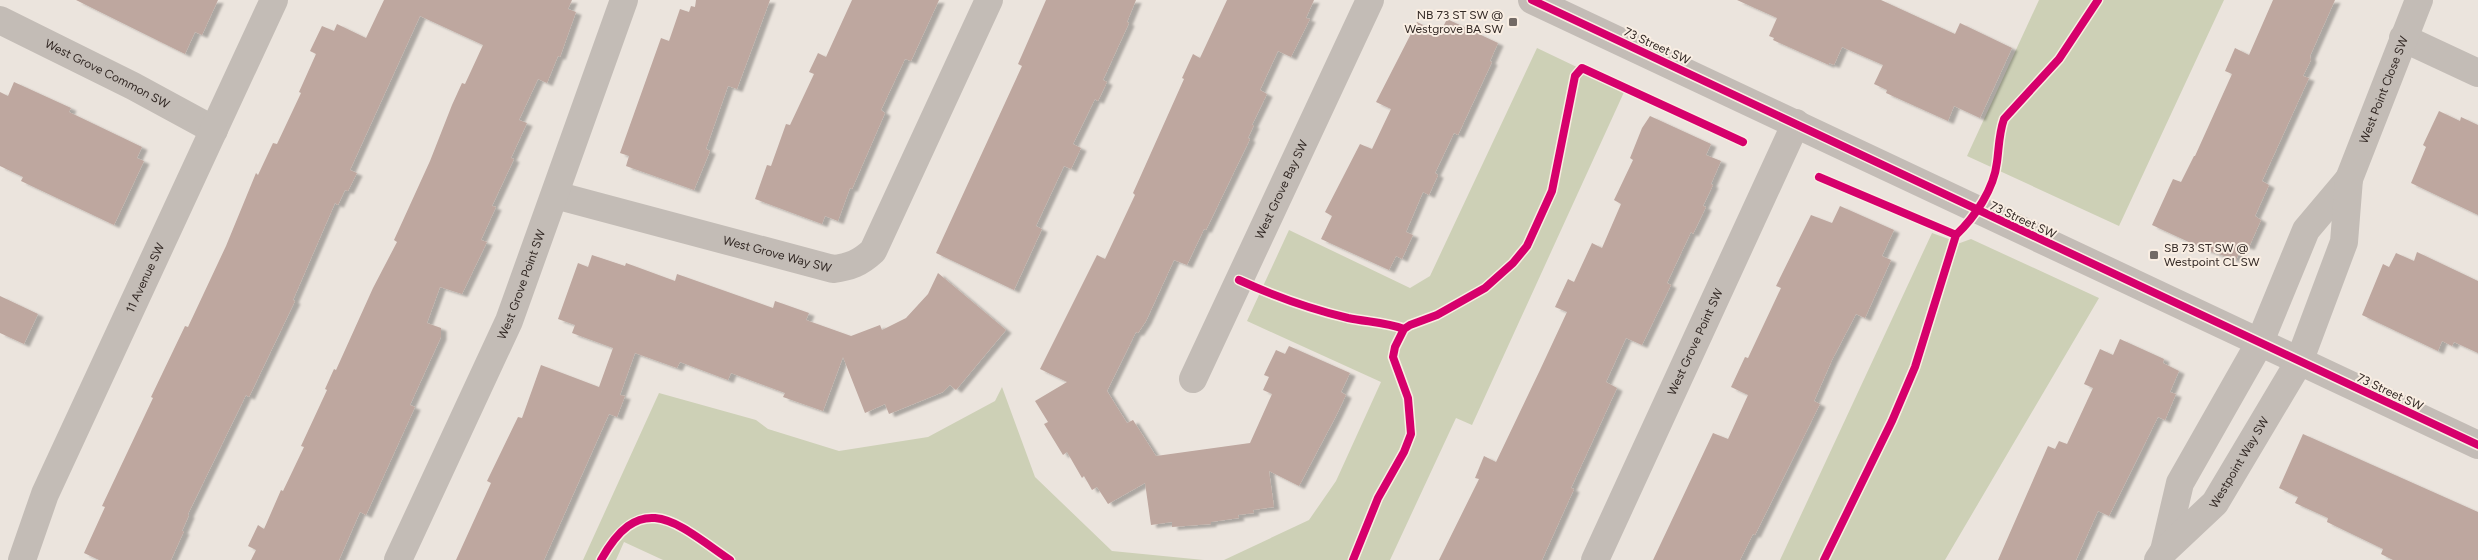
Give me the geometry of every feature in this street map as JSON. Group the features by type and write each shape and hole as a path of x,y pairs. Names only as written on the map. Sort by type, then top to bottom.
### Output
{"street":[{"name":"11 Avenue SW","path":"22,560 45,494 274,0"},
{"name":"West Grove Point SW","path":"398,560 509,321 624,0"},
{"name":"West Grove Way SW","path":"555,195 833,269 848,267 862,261 873,251 989,0"},
{"name":"West Grove Bay SW","path":"1193,379 1370,0"},
{"name":"73 Street SW","path":"1532,0 2478,446"},
{"name":"West Point Close SW","path":"2299,362 2344,242 2348,179 2419,0"},
{"name":"West Grove Common SW","path":"0,20 133,86 214,130"},
{"path":"2403,38 2478,74"},
{"name":"West Grove Point SW","path":"1595,560 1796,123"},
{"name":"West Point Close SW","path":"2259,344 2306,230 2348,179"},
{"name":"Westpoint Way SW","path":"2161,555 2180,483 2259,344"},
{"name":"Westpoint Way SW","path":"2161,555 2215,503 2299,362"}],"green space":[{"path":"2039,0 2224,0 2119,226 1967,156"},
{"path":"1537,48 1625,90 1472,425 1456,418 1390,560 1224,560 1309,520 1336,481 1381,382 1247,321 1289,230 1410,288 1430,276"},
{"path":"1932,233 1960,243 1971,239 2099,298 1945,560 1780,560"},
{"path":"1002,387 1035,477 1112,551 1204,560 663,560 624,542 616,560 583,560 659,393 756,420 768,429 839,451 928,437 995,401"}],"building":[{"path":"76,0 218,0 202,35 195,32 185,54"},
{"path":"384,0 572,0 568,9 576,12 560,57 558,56 547,83 538,79 519,120 527,123 511,158 514,159 492,206 496,207 481,240 487,242 462,294 440,287 427,323 441,328 441,337 410,405 415,407 366,515 360,512 339,560 251,560 256,550 248,546 258,525 264,529 281,490 283,491 304,447 301,446 327,390 325,389 334,369 336,370 373,288 397,242 394,240 430,161 452,105 462,83 465,84 483,45 420,16 350,170 357,173 348,191 345,190 338,205 335,203 293,300 295,301 249,397 246,395 188,514 182,531 184,531 171,560 99,560 84,553 105,507 102,506 153,398 151,397 185,326 188,327 226,246 256,173 258,175 273,143 277,144 301,93 299,92 316,54 310,51 322,26 334,31 337,24 366,38"},
{"path":"696,0 770,0 737,89 728,86 706,149 710,151 694,190 626,166 629,156 620,153 661,38 669,41 680,9 689,12 691,6 695,7"},
{"path":"852,0 939,0 911,61 905,59 881,110 885,113 852,189 850,188 838,221 825,216 822,224 755,199 767,165 771,166 786,124 790,125 814,74 809,72 818,53 826,57"},
{"path":"1046,0 1136,0 1127,22 1129,23 1103,80 1107,82 1098,101 1095,99 1073,144 1081,148 1071,169 1064,166 1036,226 1042,229 1014,290 936,253 1022,66 1018,64"},
{"path":"1227,0 1314,0 1306,18 1310,19 1291,57 1278,51 1260,90 1267,94 1252,125 1254,125 1248,138 1250,139 1206,230 1204,229 1187,265 1174,260 1146,321 1138,333 1136,332 1107,391 1127,423 1133,420 1156,456 1250,443 1272,394 1263,390 1269,377 1264,375 1276,350 1285,354 1289,346 1350,373 1341,392 1346,395 1299,486 1269,471 1274,507 1253,510 1254,513 1238,515 1239,518 1211,522 1211,524 1172,527 1172,522 1151,525 1145,483 1108,504 1097,487 1092,490 1084,476 1082,478 1067,452 1063,455 1044,424 1048,422 1035,401 1067,382 1040,369 1097,255 1105,259 1135,195 1133,193 1184,79 1182,78 1193,54 1200,58"},
{"path":"1737,0 1881,0 1955,34 1960,23 2012,48 1980,118 1954,106 1948,121 1886,93 1887,90 1874,84 1883,65 1842,47 1834,65 1829,63 1829,65 1773,40 1774,38 1769,36 1777,18"},
{"path":"2273,0 2335,0 2303,76 2309,78 2262,181 2269,185 2255,216 2261,220 2249,247 2243,245 2236,260 2204,249 2152,225 2173,179 2181,182 2195,156 2232,74 2225,71 2235,48 2249,55"},
{"path":"1447,19 1498,43 1490,61 1492,62 1458,135 1454,133 1435,173 1438,175 1429,195 1423,192 1406,232 1413,235 1402,259 1396,256 1389,270 1321,239 1332,216 1325,212 1360,144 1372,149 1391,109 1376,102 1417,22 1440,33"},
{"path":"14,82 71,108 69,112 142,147 137,158 144,161 114,225 21,181 23,177 0,166 0,92 8,96"},
{"path":"2439,111 2460,121 2461,117 2478,125 2478,215 2411,183 2426,147 2423,145"},
{"path":"1650,116 1711,144 1706,155 1721,161 1703,206 1706,207 1693,234 1691,232 1667,283 1671,285 1642,345 1626,338 1606,382 1617,388 1571,488 1574,489 1542,560 1439,560 1479,479 1475,478 1484,456 1496,462 1567,312 1555,307 1568,279 1574,282 1592,243 1602,248 1621,204 1614,200 1633,160 1630,158 1642,128"},
{"path":"1840,206 1894,230 1882,256 1891,260 1865,318 1856,314 1832,360 1814,401 1820,404 1755,535 1753,534 1740,560 1653,560 1713,433 1728,439 1748,395 1731,387 1745,357 1748,358 1781,288 1776,286 1811,215 1832,223"},
{"path":"2417,252 2478,281 2478,353 2454,342 2452,346 2442,341 2438,351 2362,315 2383,264 2389,267 2396,253 2414,261"},
{"path":"592,255 625,266 626,263 675,281 677,274 773,308 775,301 809,313 806,320 851,336 880,325 882,330 906,318 928,294 938,273 1006,330 956,390 950,385 943,392 889,414 885,404 865,413 843,357 823,411 783,397 785,393 731,373 728,380 680,362 677,368 635,353 620,395 625,396 617,417 609,414 544,560 456,560 491,483 487,481 518,417 522,418 541,365 599,387 613,348 572,333 575,325 558,319 578,263 588,267"},
{"path":"0,296 38,314 24,344 0,333"},
{"path":"2120,339 2164,359 2163,363 2179,371 2170,392 2176,394 2165,420 2158,417 2109,516 2098,511 2076,560 1998,560 2048,446 2055,449 2059,441 2067,444 2093,388 2084,384 2100,349 2113,355"},
{"path":"2303,434 2478,512 2478,560 2393,560 2381,554 2383,549 2327,522 2328,518 2295,503 2298,497 2279,488"}],"cycle path":[{"path":"1532,0 2478,445"},
{"path":"1824,560 1892,421 1915,367 1956,235 1977,211 1988,192 1995,172 2004,119 2059,59 2098,0"},
{"path":"1353,560 1378,498 1404,452 1411,434 1408,398 1393,357 1395,347 1404,329 1437,315 1485,288 1513,263 1527,246 1552,191 1575,76 1582,68 1743,142"},
{"path":"1819,177 1956,235"},
{"path":"1239,280 1279,297 1320,311 1404,329"},
{"path":"601,560 616,537 631,524 646,518 662,519 678,525 730,560"}],"place":[{"name":"NB 73 ST SW @ Westgrove BA SW","path":"1513,22"},
{"name":"SB 73 ST SW @ Westpoint CL SW","path":"2154,255"}]}
